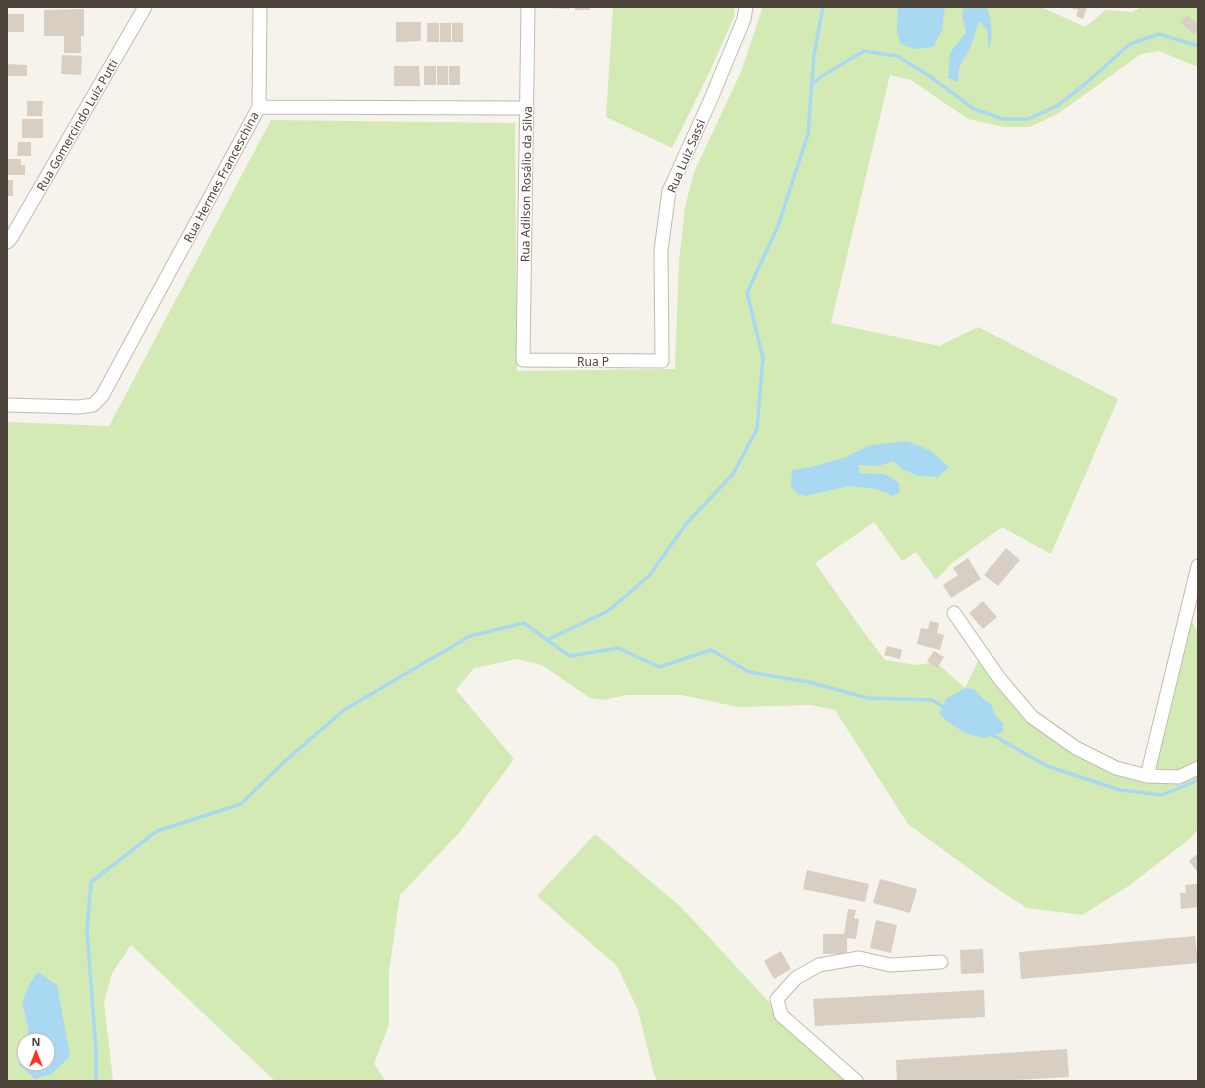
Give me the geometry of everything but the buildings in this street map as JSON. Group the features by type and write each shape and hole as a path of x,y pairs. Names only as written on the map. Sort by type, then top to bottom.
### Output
{"street":[{"name":"Rua Gomercindo Luiz Putti","path":"7,242 11,238 145,7"},
{"path":"259,107 260,7"},
{"name":"Rua Adilson Rosálio da Silva","path":"523,360 528,7"},
{"name":"Rua Luiz Sassi","path":"662,361 661,250 669,191 710,100 744,19 746,7"},
{"name":"Rua Hermes Franceschina","path":"7,405 79,407 93,405 102,396 259,107 527,108"},
{"name":"Rua P","path":"523,360 662,361"},
{"path":"1147,776 1198,566"},
{"path":"954,613 1000,678 1032,717 1076,748 1116,768 1147,776 1179,777 1198,768"},
{"path":"856,1081 781,1015 777,999 796,978 819,965 859,958 890,965 941,962"}],"green space":[{"path":"613,7 735,7 734,17 710,71 672,148 606,117"},
{"path":"762,7 1041,7 1085,27 1106,10 1132,12 1142,7 1198,8 1198,67 1159,51 1141,54 1059,113 1030,127 1004,127 968,119 911,80 890,75 831,323 939,346 978,327 1118,399 1051,554 1002,527 952,563 936,580 916,552 902,561 874,522 815,563 885,660 917,665 936,662 965,688 982,653 1032,717 1076,748 1147,776 1191,620 1198,632 1198,830 1187,841 1127,887 1082,915 1027,908 990,884 908,824 835,710 811,705 738,707 682,695 627,695 603,700 590,698 542,665 517,659 474,668 456,690 514,759 459,833 400,895 389,971 389,1024 374,1064 386,1081 275,1081 131,945 112,973 104,1002 113,1081 7,1081 7,422 109,426 271,120 515,123 517,371 675,369 679,261 685,207 694,172 741,72"},
{"path":"595,834 682,908 781,1015 856,1081 657,1081 638,1010 617,966 537,896"}],"water":[{"path":"898,7 945,7 942,30 933,47 914,49 900,43 897,31"},
{"path":"964,7 987,7 991,23 991,38 989,50 987,30 979,21 971,46 959,68 958,82 948,78 950,53 966,32 962,15"},
{"path":"908,441 931,451 949,467 938,477 918,476 902,469 894,461 878,466 858,465 860,473 885,474 899,483 900,492 893,496 877,489 848,486 806,496 798,494 791,487 792,470 811,467 844,458 870,445"},
{"path":"965,688 974,689 982,698 991,704 995,715 1003,723 1003,732 984,738 967,734 939,714 946,699"},
{"path":"38,972 57,985 70,1056 56,1070 56,1032 28,1032 22,1002 30,983"},
{"path":"27,1072 54,1072 52,1074 35,1079"}],"waterway":[{"path":"96,1081 96,1050 87,930 91,882 157,831 241,804 284,762 344,710 470,636 524,623 547,640 608,611 649,576 686,524 733,474 757,429 763,358 747,293 778,226 808,134 814,55 823,7"},
{"path":"812,84 822,76 864,51 897,56 928,75 974,109 1003,119 1028,119 1057,106 1084,85 1130,44 1159,34 1198,46"},
{"path":"547,640 570,656 618,648 659,667 711,650 749,672 809,682 868,698 932,700 945,708"},
{"path":"989,733 1047,766 1120,790 1162,795 1198,780"}]}
